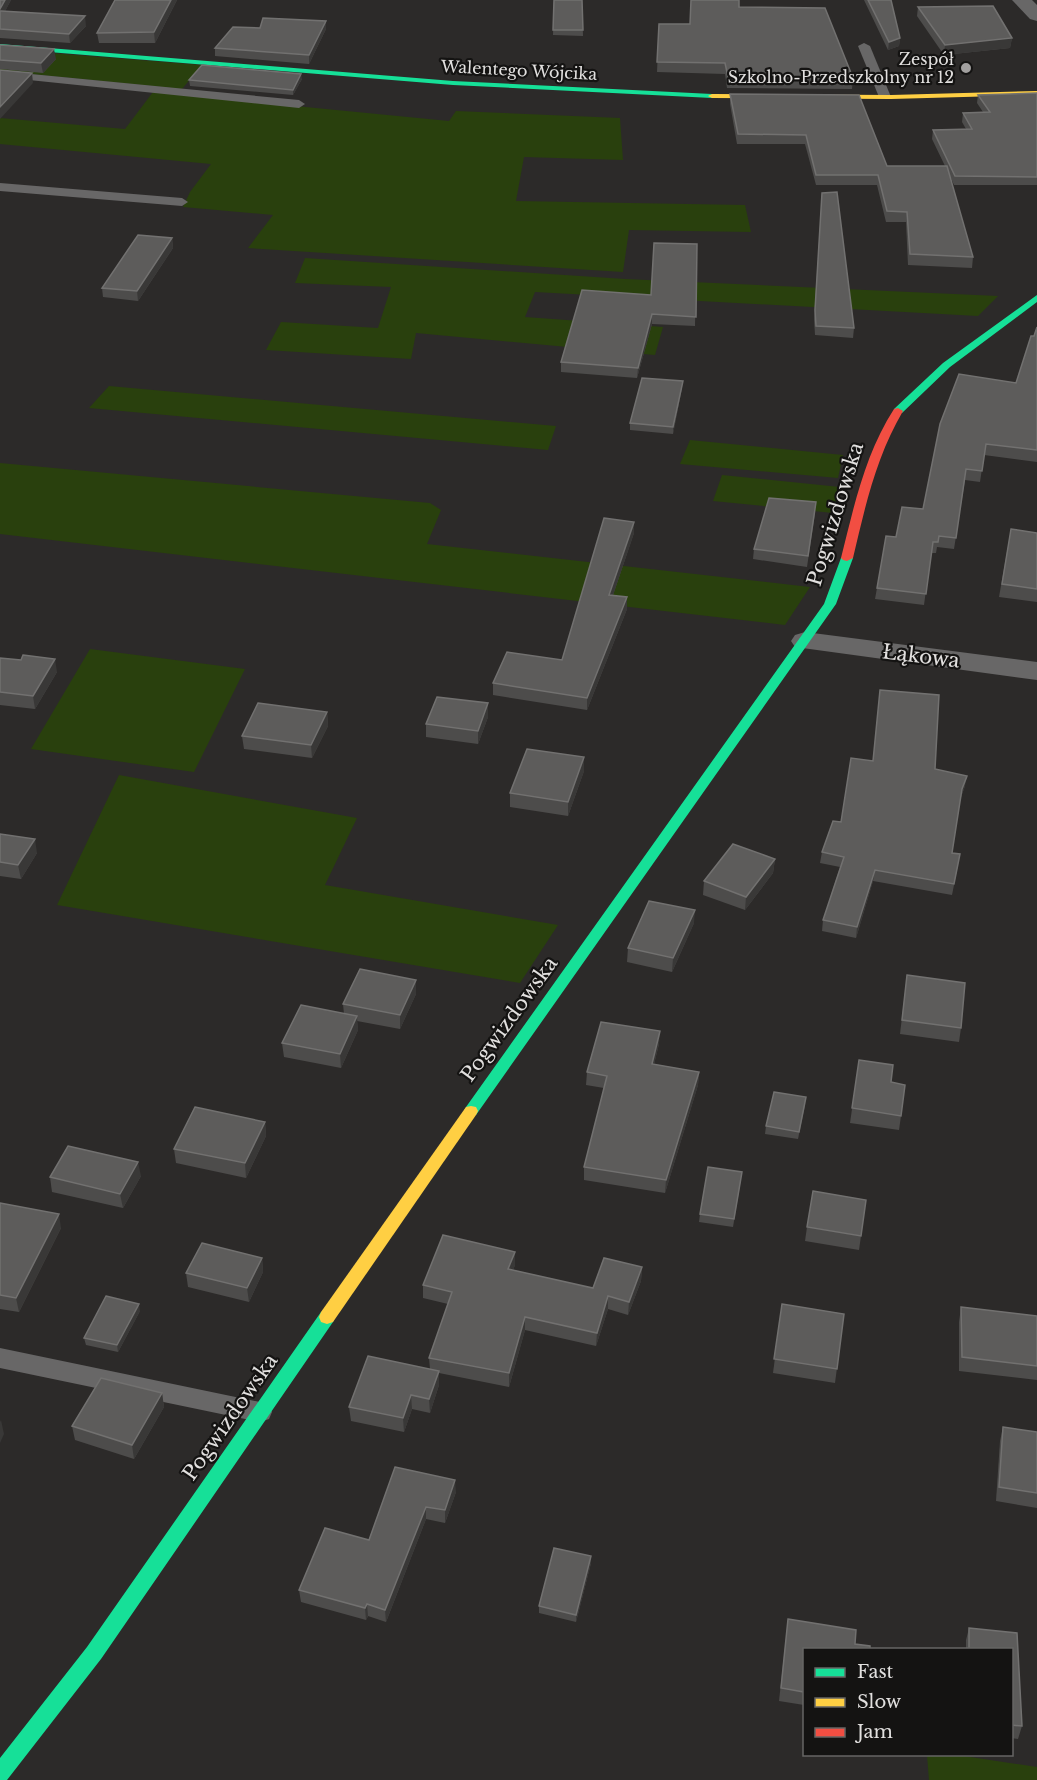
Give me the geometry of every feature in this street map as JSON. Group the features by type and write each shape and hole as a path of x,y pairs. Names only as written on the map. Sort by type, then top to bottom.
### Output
{"street":[{"path":"1022,0 1037,15"},
{"name":"Walentego Wójcika","path":"0,46 454,83 686,94 885,97 1037,93"},
{"name":"Pogwizdowska","path":"0,1773 94,1653 260,1412 830,604 842,579 870,477 887,428 902,405 920,387 1037,298"},
{"name":"Łąkowa","path":"805,641 1037,671"}],"lane":[{"path":"864,46 885,97"},
{"path":"0,74 299,104"},
{"path":"0,187 182,202"},
{"path":"0,1358 260,1412"}],"green space":[{"path":"0,49 202,65 182,89 0,71"},
{"path":"153,92 449,121 456,111 620,118 623,160 524,157 516,201 745,205 751,232 629,230 623,272 248,248 273,215 183,207 190,192 211,164 0,144 0,118 125,129"},
{"path":"305,258 625,279 998,296 978,316 535,292 525,317 663,327 655,355 416,333 411,359 266,350 281,322 378,328 391,287 295,283"},
{"path":"109,386 556,426 548,450 89,408"},
{"path":"690,440 843,455 838,478 680,464"},
{"path":"0,463 430,503 441,510 427,544 810,587 785,625 0,534"},
{"path":"722,475 840,487 833,513 713,501"},
{"path":"90,649 245,669 194,772 31,749"},
{"path":"119,775 357,818 325,885 558,925 520,983 57,905"},
{"path":"927,1756 964,1756 1037,1767 1037,1780 929,1780"}],"building":[{"path":"115,0 171,0 154,32 97,33"},
{"path":"554,0 582,0 583,30 553,30"},
{"path":"691,0 739,0 739,7 825,8 853,78 728,77 725,63 657,62 659,24 690,24"},
{"path":"868,0 891,0 900,38 889,42"},
{"path":"993,6 1012,38 945,45 918,7"},
{"path":"0,11 85,16 69,34 0,29"},
{"path":"263,18 326,21 309,55 215,48 233,27 260,28"},
{"path":"0,45 54,49 41,63 0,60"},
{"path":"202,65 301,74 293,90 189,80"},
{"path":"0,70 32,73 0,107"},
{"path":"1037,93 1037,177 955,176 933,130 972,129 963,113 990,112 978,95"},
{"path":"730,94 859,95 887,166 947,166 973,257 910,254 907,212 887,211 878,175 816,175 806,135 738,134"},
{"path":"837,192 854,328 816,326 822,193"},
{"path":"138,235 172,238 137,291 102,288"},
{"path":"654,243 697,244 696,317 652,314 638,368 561,362 582,290 651,295"},
{"path":"1037,327 1037,450 986,444 982,471 966,469 956,538 939,536 938,542 933,542 926,594 877,588 886,536 896,537 902,507 923,509 940,424 959,374 1016,383 1031,336 1034,336"},
{"path":"642,378 683,381 673,427 630,423"},
{"path":"769,498 816,502 808,556 754,549"},
{"path":"604,518 634,522 609,595 627,597 587,698 493,683 507,652 562,660"},
{"path":"1011,529 1037,533 1037,589 1002,584"},
{"path":"23,655 55,659 33,696 0,692 0,658 21,660"},
{"path":"880,690 939,695 935,769 967,776 962,789 952,853 960,854 954,884 875,870 857,927 823,920 844,857 822,852 833,821 841,822 851,758 873,761"},
{"path":"437,697 488,703 478,731 426,724"},
{"path":"258,703 327,712 311,745 242,736"},
{"path":"527,749 584,757 568,802 510,793"},
{"path":"0,834 35,839 18,865 0,862"},
{"path":"733,844 775,859 746,897 704,881"},
{"path":"649,901 695,910 673,958 628,948"},
{"path":"360,969 416,980 400,1015 343,1004"},
{"path":"907,975 965,983 961,1028 902,1020"},
{"path":"301,1005 357,1016 340,1054 282,1043"},
{"path":"601,1022 660,1031 652,1064 699,1072 666,1180 584,1167 607,1076 587,1072"},
{"path":"859,1060 893,1065 891,1082 905,1085 901,1116 852,1108"},
{"path":"774,1092 806,1097 799,1132 766,1126"},
{"path":"195,1107 265,1122 245,1163 174,1149"},
{"path":"68,1146 138,1162 120,1194 50,1177"},
{"path":"708,1167 742,1172 734,1219 700,1214"},
{"path":"813,1191 866,1200 861,1236 807,1227"},
{"path":"0,1203 59,1214 16,1298 0,1295"},
{"path":"443,1235 515,1252 508,1269 593,1288 604,1258 642,1267 629,1302 608,1296 597,1333 525,1317 509,1373 429,1358 452,1292 423,1285"},
{"path":"202,1243 262,1258 247,1288 186,1273"},
{"path":"106,1296 139,1304 117,1345 84,1338"},
{"path":"782,1304 844,1314 837,1369 774,1359"},
{"path":"961,1307 1037,1316 1037,1366 962,1357"},
{"path":"368,1356 439,1371 429,1399 411,1395 403,1418 349,1407"},
{"path":"101,1378 162,1393 132,1445 72,1426"},
{"path":"1003,1427 1037,1432 1037,1493 999,1487"},
{"path":"395,1467 455,1480 445,1510 426,1507 385,1610 367,1604 365,1608 299,1590 325,1528 369,1540"},
{"path":"554,1548 591,1556 576,1615 539,1606"},
{"path":"788,1619 856,1630 855,1644 870,1646 870,1648 803,1648 803,1692 781,1688"},
{"path":"969,1628 1017,1633 1022,1726 1013,1725 1013,1648 969,1648"}],"traffic: fast":[{"path":"0,46 453,83 712,96"},
{"path":"898,411 947,365 1037,298"},
{"path":"471,1111 830,604 847,558"},
{"path":"0,1773 94,1653 327,1317"}],"traffic: slow":[{"path":"712,96 891,97 1037,93"},
{"path":"327,1317 471,1111"}],"traffic: jam":[{"path":"847,558 872,464 898,411"}],"place":[{"name":"Zespół Szkolno-Przedszkolny nr 12","path":"966,68"}]}
